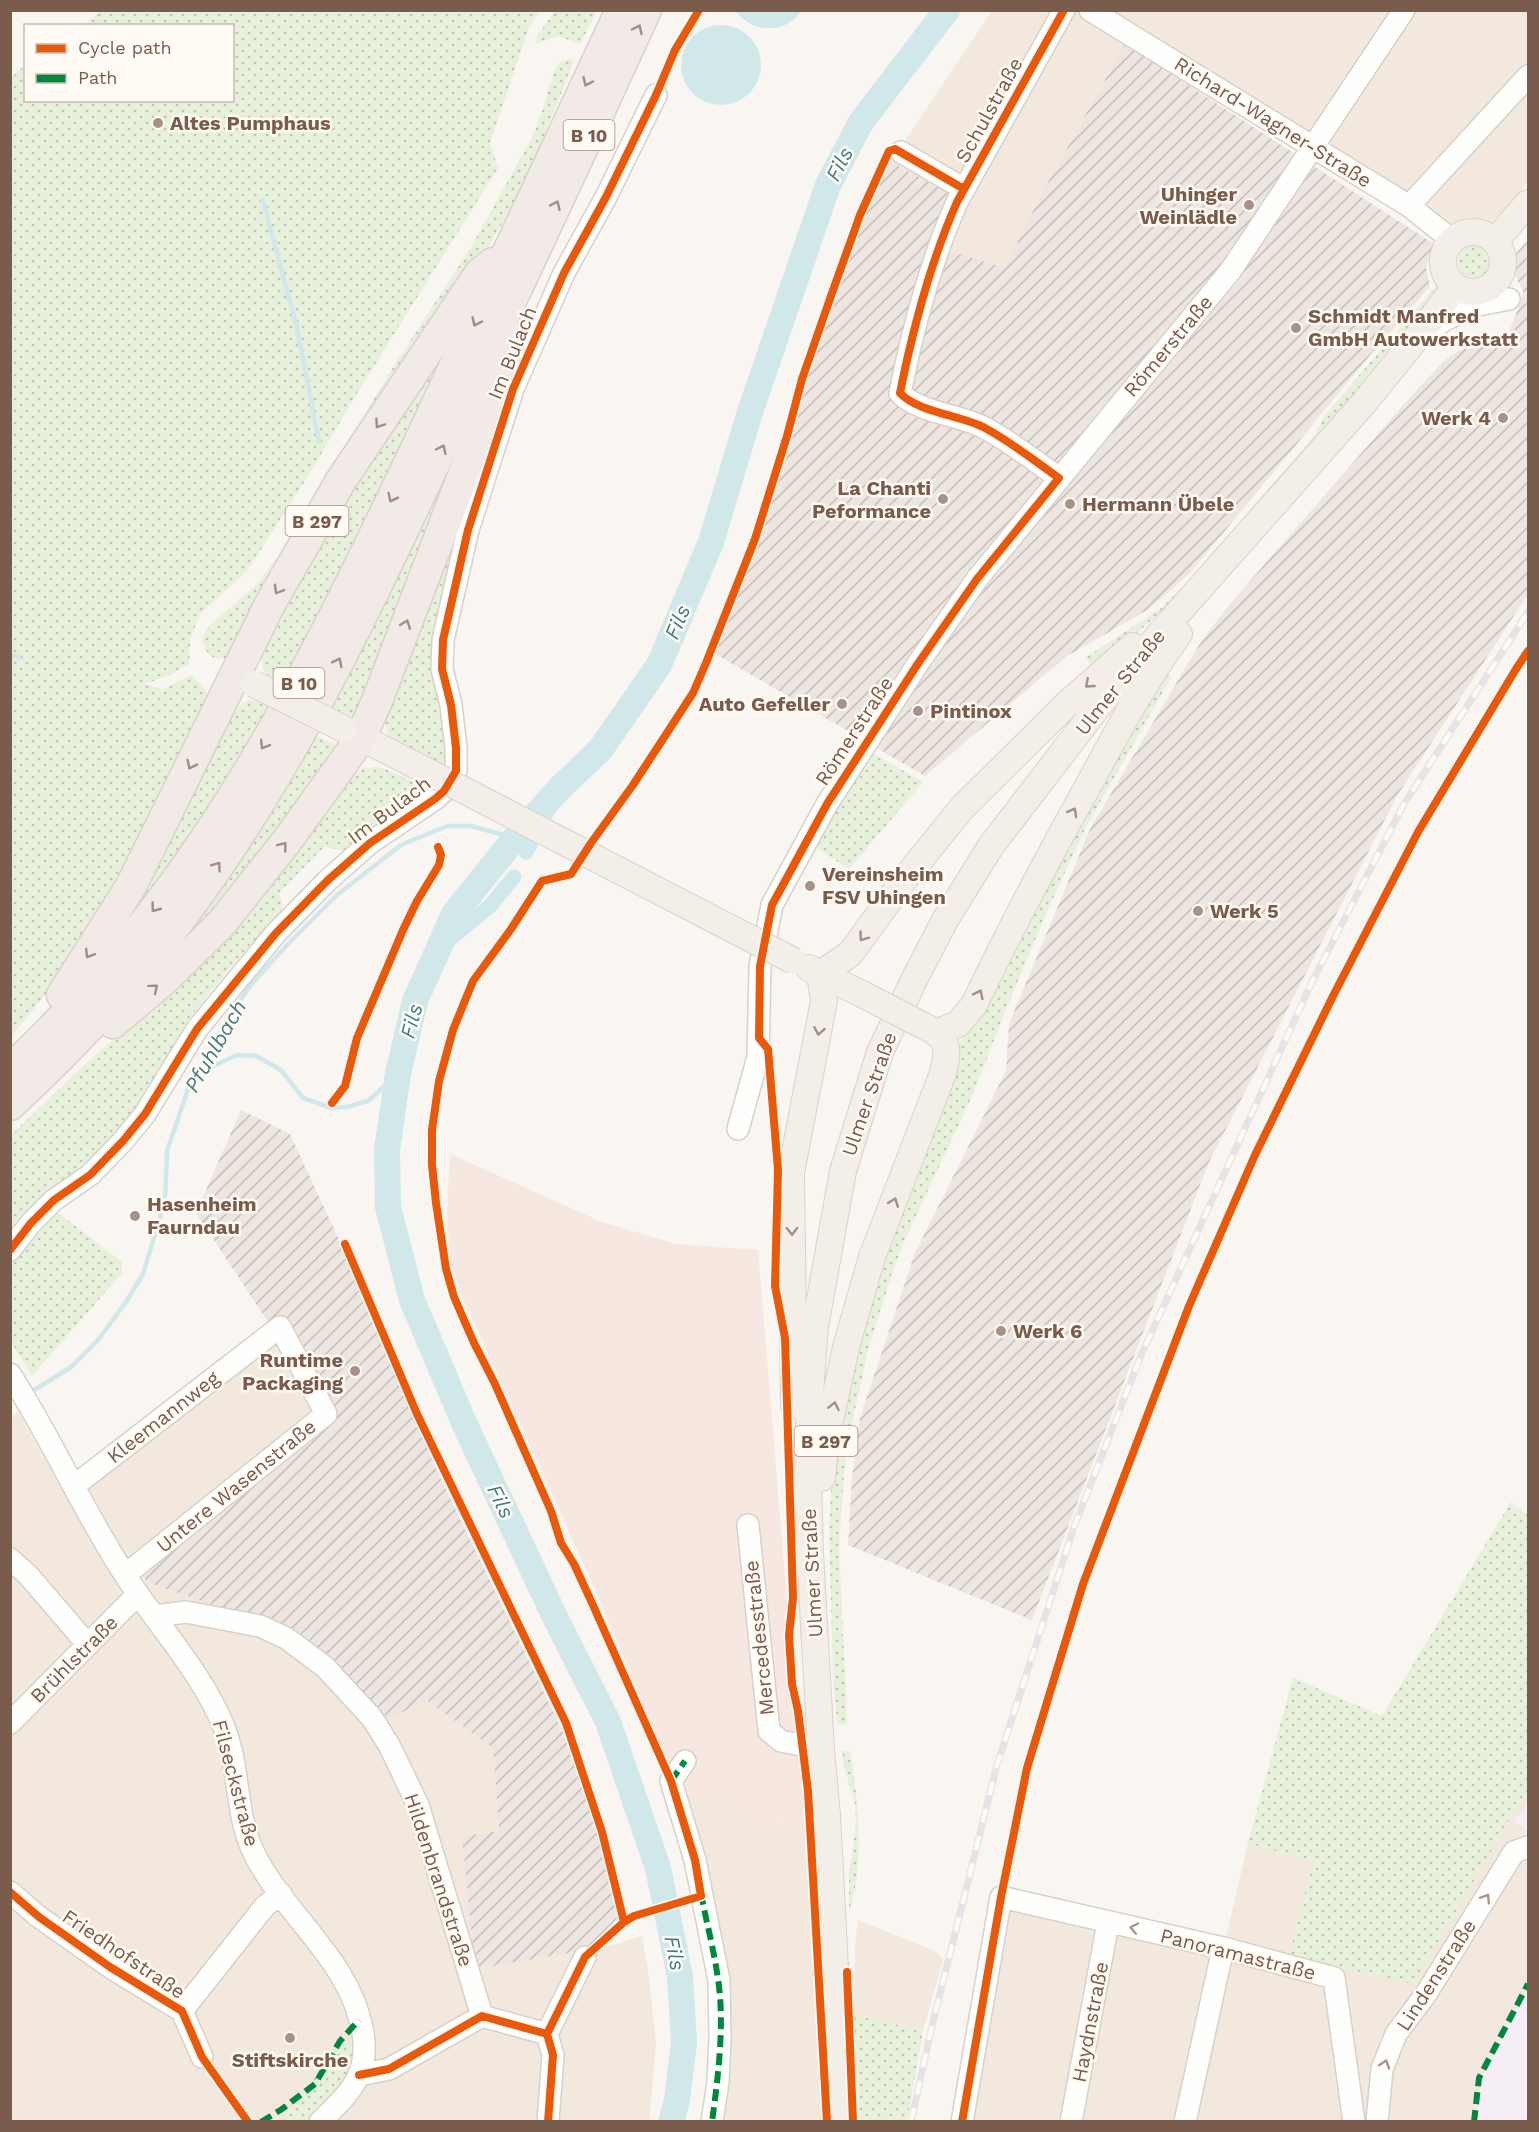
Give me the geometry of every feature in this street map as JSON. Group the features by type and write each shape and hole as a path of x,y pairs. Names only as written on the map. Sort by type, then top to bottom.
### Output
{"highway":[{"name":"B 10","path":"10,1105 46,1072 99,1017 149,959 223,857 268,788 302,729 364,612 520,254 621,10"},
{"name":"B 10","path":"12,1069 125,948 204,839 257,756 311,661 646,10"},
{"name":"B 10","path":"352,733 377,701 475,444 525,300 520,254"},
{"name":"B 297","path":"245,680 271,602 340,482 480,273 520,254"},
{"name":"B 10","path":"12,1069 31,1032 79,971 131,886 245,680"},
{"path":"46,1072 79,1055 164,980 221,924 286,842 352,733"}],"main road":[{"path":"1495,241 1528,203"},
{"path":"1468,232 1476,232 1485,234 1495,241 1502,255 1503,264 1495,282 1480,291 1455,286 1447,277 1443,258 1452,240 1468,232"},
{"name":"Ulmer Straße","path":"843,2121 827,1815 820,1749 814,1628 808,1479 809,1407 815,1327 843,1171 880,1052 945,921 991,846 1097,708 1363,404 1455,286"},
{"path":"245,680 931,1029 958,1024 974,1005 1045,864 1122,724 1166,651 1204,600 1228,557"},
{"path":"820,974 850,954 907,876 962,807 1068,703 1131,647 1169,623"},
{"name":"B 297","path":"820,974 824,1001 791,1173 796,1496 803,1612 814,1628 824,1614 821,1509 822,1474 829,1428 846,1347 872,1257 943,1073 946,1057 945,1042 931,1029"}],"street":[{"name":"Schulstraße","path":"1059,478 984,428 905,398 900,393 914,325 945,230 964,189 1064,10"},
{"name":"Richard-Wagner-Straße","path":"1090,10 1409,206 1452,240"},
{"name":"Römerstraße","path":"738,1129 758,1057 760,966 772,905 827,804 919,662 977,579 1231,270 1404,10"},
{"path":"1409,206 1528,76"},
{"name":"Im Bulach","path":"10,1250 31,1223 54,1200 90,1174 123,1141 145,1114 197,1029 276,933 328,880 370,843 444,791 456,771 451,705 442,669 443,640 468,530 513,389 564,273 606,197 656,95"},
{"path":"902,152 964,189"},
{"path":"1411,345 1443,321 1473,306 1509,299"},
{"name":"Kleemannweg","path":"74,1485 280,1327"},
{"name":"Untere Wasenstraße","path":"125,1575 326,1414 280,1327"},
{"name":"Filseckstraße","path":"15,1381 125,1575 204,1685 225,1729 247,1834 265,1872 329,1957 344,1981 363,2031 364,2051 359,2075"},
{"name":"Mercedesstraße","path":"748,1525 769,1731 781,1741 820,1749"},
{"path":"10,1559 28,1575 88,1645"},
{"name":"Brühlstraße","path":"10,1723 138,1594"},
{"name":"Hildenbrandstraße","path":"154,1616 186,1612 260,1626 269,1630 286,1638 325,1667 372,1718 389,1746 418,1805 482,2016"},
{"path":"686,1761 671,1781 695,1860 719,1980 718,2082 712,2121"},
{"name":"Lindenstraße","path":"1377,2121 1382,2069 1396,2034 1426,1995 1514,1852 1528,1847"},
{"name":"Friedhofstraße","path":"10,1892 39,1917 110,1967 182,2011 202,2057"},
{"name":"Friedhofstraße","path":"182,2011 265,1906 282,1894"},
{"name":"Panoramastraße","path":"962,2121 1001,1897 1223,1948 1334,1978 1354,2121"},
{"name":"Haydnstraße","path":"1071,2121 1108,1923"},
{"path":"1185,2121 1223,1948"},
{"path":"548,2121 553,2055 547,2034 585,1958"},
{"path":"320,2121 345,2097 359,2075 389,2068 482,2016 547,2034"}],"shaded area":[{"path":"992,11 1528,11 1528,182 1502,212 1487,225 1472,228 1454,226 1133,29 1043,191 1005,268 931,245 955,196 891,162"},
{"path":"1125,44 1434,244 1426,268 1430,286 1190,573 1149,609 1067,656 925,776 712,652 761,539 814,358 864,218 891,162 955,196 931,245 1005,268 1043,191"},
{"path":"1528,240 1528,594 1397,796 1209,1162 1032,1620 848,1545 852,1478 860,1418 915,1253 1006,1071 1009,1024 1090,829 1202,640 1229,605 1446,359 1460,350 1500,343 1508,335 1524,293 1515,275 1512,258"},
{"path":"241,1110 290,1134 346,1255 360,1295 438,1473 562,1730 598,1834 618,1918 586,1950 475,1969 462,1836 499,1831 493,1748 426,1700 389,1719 335,1665 288,1625 222,1608 149,1583 140,1573 325,1423 276,1334 196,1213"},
{"path":"450,1154 602,1222 676,1244 758,1250 800,1758 808,1822 743,1826 735,1798 676,1799 639,1694 591,1580 460,1292 450,1259 447,1212"},
{"path":"276,1334 326,1423 149,1583 222,1608 288,1625 335,1665 426,1700 493,1748 499,1831 463,1836 476,1969 613,1945 642,1936 656,2044 649,2121 11,2122 11,1417 18,1412 66,1496"},
{"path":"1528,1793 1528,2121 967,2122 1004,1910 1012,1903 1224,1946 1248,1843 1313,1862 1510,1819"},
{"path":"735,1798 744,1826 808,1822 815,1927 813,1986 822,2121 717,2121 726,1980 676,1799"},
{"path":"1528,1803 1528,1831 1514,1822"},
{"path":"858,1920 937,1952 943,1960 923,2031 854,2014 855,1946"},
{"path":"1528,1986 1528,2121 1475,2121 1481,2078"}],"green space":[{"path":"100,11 540,11 529,27 490,143 498,168 247,571 200,614 190,640 189,664 168,676 145,684 163,689 192,675 208,694 139,841 78,954 11,1037 11,78 24,66 24,102 234,102 234,24 86,24"},
{"path":"555,11 597,11 580,44 558,36 535,44 536,37"},
{"path":"569,59 574,61 536,156 510,210 236,654 219,659 214,658 207,652 202,640 208,627 256,585 280,554 388,375 471,247 533,136 554,71 561,61"},
{"path":"1474,246 1485,251 1490,262 1485,273 1474,278 1463,273 1458,262 1463,251"},
{"path":"1437,285 1439,286 1400,340 1178,597 1094,670 1086,657 1160,609 1184,586 1297,456 1316,433 1324,416"},
{"path":"468,309 287,687 282,685 264,671 261,661 258,660 298,573"},
{"path":"489,373 354,722 324,706"},
{"path":"458,525 438,640 451,770 393,743 385,723 389,702"},
{"path":"1163,671 1172,676 1085,829 1052,900 974,1092 906,1237 892,1273 867,1354 849,1437 844,1473 839,1547 847,1720 841,1725 837,1722 833,1676 829,1528 833,1458 870,1298 957,1044 981,1019 999,977"},
{"path":"249,700 274,710 141,914 118,928 225,725 241,704"},
{"path":"312,734 342,748 259,863 137,992"},
{"path":"871,752 923,782 849,869 811,844"},
{"path":"380,767 432,792 348,851 324,847 279,893 284,910 247,948 190,1017 145,1095 115,1137 39,1202 11,1235 11,1135 84,1065 180,981 347,782 363,768"},
{"path":"57,1212 122,1262 122,1273 32,1376 11,1342 10,1269 16,1257"},
{"path":"1511,1502 1526,1514 1528,1512 1528,1793 1510,1819 1413,1984 1289,1956 1313,1862 1248,1843 1293,1678 1382,1716"},
{"path":"842,1750 850,1751 859,1831 857,1871 849,1912 849,1875 856,1824 855,1803 844,1767"},
{"path":"854,2014 923,2031 907,2121 860,2121"},
{"path":"340,2041 364,2051 320,2121 282,2122"}],"water":[{"path":"736,11 801,11 787,24 768,28 750,24"},
{"path":"721,25 736,28 749,37 758,50 761,65 758,80 749,93 736,102 721,105 706,102 693,93 684,80 681,65 684,50 693,37 706,28"}],"waterway":[{"name":"Fils","path":"671,2122 677,2100 684,2042 680,1977 658,1868 608,1722 553,1613 465,1425 412,1300 388,1207 387,1150 398,1074 415,1001 454,914 515,838 560,788 600,750 659,665 711,542 750,412 828,185 861,122 947,10"},
{"path":"263,200 297,328 319,442"},
{"path":"10,655 19,657"},
{"path":"526,852 558,790"},
{"name":"Pfuhlbach","path":"28,1394 71,1367 98,1340 143,1274 165,1201 167,1151 188,1089 249,987 337,895 401,845 447,826 471,826 515,838"},
{"path":"439,948 490,906 514,877"},
{"path":"196,1074 237,1055 256,1056 281,1070 303,1098 332,1108 347,1107 368,1101 398,1074"}],"railway":[{"path":"911,2122 932,2026 997,1765 1074,1527 1142,1353 1312,982 1404,804 1528,612"}],"marked path":[{"path":"671,1781 685,1761"},
{"path":"701,1893 716,1968 721,2014 712,2122"},
{"path":"1474,2122 1479,2078 1528,1984"},
{"path":"261,2122 315,2084 340,2041 359,2020"}],"cycle path":[{"path":"10,1250 31,1223 54,1200 90,1175 123,1141 145,1114 197,1029 276,933 328,880 370,843 444,791 456,771 451,705 442,669 443,640 468,530 513,389 564,273 606,197 656,95 675,50 699,10"},
{"path":"827,2122 808,1791 798,1711 792,1684 789,1635 793,1598 785,1338 775,1286 778,1170 768,1049 759,1038 760,966 772,905 827,804 919,662 977,579 1059,478 1014,445 985,428 918,405 900,393 923,296 947,225 957,202 1064,10"},
{"path":"548,2122 553,2055 547,2034 585,1957 624,1922 634,1916 701,1896 695,1860 671,1781 574,1564 561,1543 551,1511 454,1297 446,1269 432,1165 432,1130 439,1081 453,1030 473,981 542,881 571,874 693,693 755,539 802,379 860,215 889,151 895,149 964,189"},
{"path":"962,2122 1001,1897 1027,1768 1083,1584 1189,1306 1255,1155 1334,994 1418,832 1528,651"},
{"path":"332,1103 345,1086 357,1038 403,930 417,901 439,865 441,855 438,847"},
{"path":"345,1244 417,1414 566,1723 602,1832 624,1922"},
{"path":"10,1892 39,1917 110,1967 182,2011 202,2057 248,2122"},
{"path":"847,1972 853,2122"},
{"path":"359,2075 389,2069 482,2016 547,2034"}],"place":[{"name":"Altes Pumphaus","path":"158,123"},
{"name":"Uhinger Weinlädle","path":"1249,205"},
{"name":"Schmidt Manfred GmbH Autowerkstatt","path":"1296,328"},
{"name":"Werk 4","path":"1503,418"},
{"name":"La Chanti Peformance","path":"943,499"},
{"name":"Hermann Übele","path":"1070,504"},
{"name":"Auto Gefeller","path":"842,704"},
{"name":"Pintinox","path":"918,711"},
{"name":"Vereinsheim FSV Uhingen","path":"810,886"},
{"name":"Werk 5","path":"1198,911"},
{"name":"Hasenheim Faurndau","path":"135,1216"},
{"name":"Werk 6","path":"1001,1331"},
{"name":"Runtime Packaging","path":"355,1371"},
{"name":"Stiftskirche","path":"290,2038"}]}
